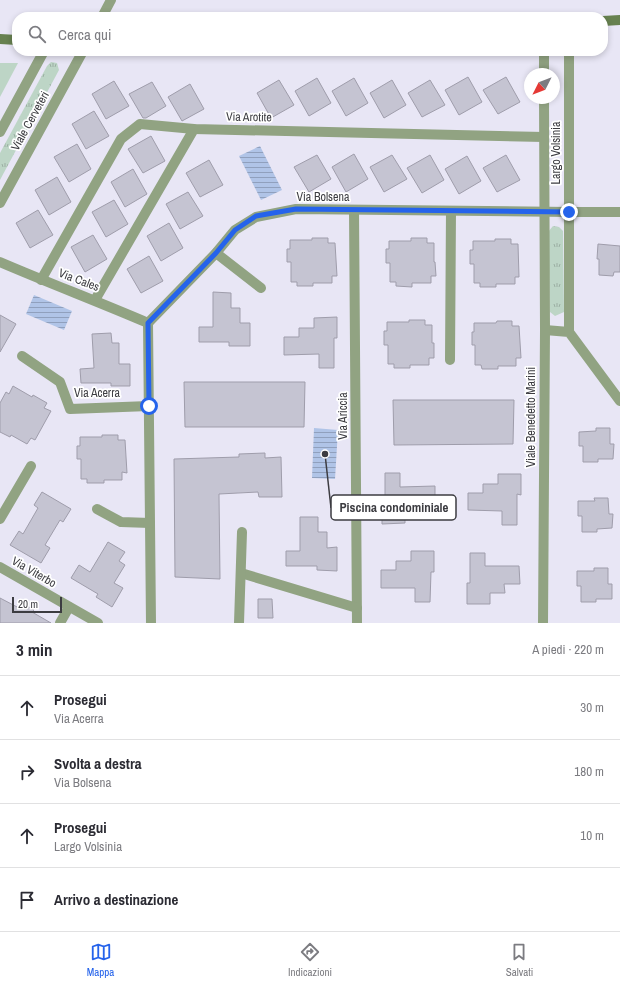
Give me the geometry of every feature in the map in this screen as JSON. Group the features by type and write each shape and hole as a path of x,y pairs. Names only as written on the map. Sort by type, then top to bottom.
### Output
{"street":[{"path":"105,12 111,0"},
{"path":"608,21 620,20"},
{"path":"0,39 12,40"},
{"name":"Viale Cerveteri","path":"0,132 41,56"},
{"name":"Viale Cerveteri","path":"0,203 81,56"},
{"path":"544,56 544,68"},
{"name":"Largo Volsinia","path":"569,56 569,212"},
{"name":"Largo Volsinia","path":"544,104 544,211"},
{"name":"Via Arotite","path":"41,280 120,139 140,124 194,129 544,137"},
{"path":"95,300 194,129"},
{"name":"Via Bolsena","path":"148,323 216,253 235,230 256,216 296,209 544,211"},
{"name":"Via Ariccia","path":"354,210 357,623"},
{"path":"450,360 451,211"},
{"path":"544,211 620,212"},
{"name":"Viale Benedetto Marini","path":"543,623 545,330 544,211"},
{"path":"569,212 569,332 620,401"},
{"path":"216,253 261,288"},
{"name":"Via Cales","path":"0,262 148,323"},
{"path":"148,323 151,623"},
{"path":"545,330 569,332"},
{"name":"Via Acerra","path":"22,356 60,382 70,409 149,406"},
{"path":"0,519 31,466"},
{"path":"97,509 121,522 150,523"},
{"path":"239,623 242,532"},
{"name":"Via Viterbo","path":"0,568 98,623"},
{"path":"241,573 357,608"},
{"path":"60,623 69,607"}],"green space":[{"path":"51,62 57,63 59,70 0,180 0,153 47,66"},
{"path":"0,63 18,63 0,97"},
{"path":"553,226 559,227 563,231 564,312 555,316 550,312 548,232"}],"water":[{"path":"260,146 282,190 261,200 239,156"},
{"path":"34,295 72,311 64,330 26,314"},
{"path":"314,428 338,430 335,479 312,478"}],"building":[{"path":"468,77 482,102 459,115 445,90"},
{"path":"506,77 520,102 498,114 483,90"},
{"path":"317,78 331,103 309,116 295,91"},
{"path":"354,78 368,103 346,116 332,91"},
{"path":"279,80 294,105 271,118 257,93"},
{"path":"392,80 406,105 384,118 370,93"},
{"path":"430,80 445,105 422,117 408,93"},
{"path":"114,81 129,106 106,119 92,94"},
{"path":"152,82 166,106 146,118 143,118 129,94"},
{"path":"190,84 204,109 182,121 168,97"},
{"path":"94,111 109,136 86,149 72,124"},
{"path":"151,136 165,161 143,173 128,149"},
{"path":"77,144 91,169 69,182 54,157"},
{"path":"354,154 368,179 346,192 332,167"},
{"path":"317,155 331,179 309,192 294,167"},
{"path":"392,155 407,179 384,192 370,167"},
{"path":"430,155 444,180 422,193 407,168"},
{"path":"506,155 520,180 497,192 483,168"},
{"path":"467,156 481,181 459,194 445,169"},
{"path":"209,160 223,185 200,197 186,173"},
{"path":"133,169 147,194 125,207 111,182"},
{"path":"57,177 71,202 49,215 35,190"},
{"path":"188,192 203,216 180,229 166,204"},
{"path":"114,200 128,224 106,237 92,212"},
{"path":"38,210 53,235 30,248 16,223"},
{"path":"169,223 183,248 161,261 147,236"},
{"path":"93,235 107,259 85,272 71,247"},
{"path":"312,238 328,238 328,243 335,243 337,276 332,276 332,283 313,283 313,286 297,286 297,282 291,282 291,262 287,262 287,249 290,249 290,240 312,240"},
{"path":"411,238 427,238 427,243 434,243 436,276 431,276 431,283 412,283 412,287 396,286 396,282 390,282 390,263 386,263 386,249 389,249 389,241 411,241"},
{"path":"495,239 511,239 511,244 518,244 519,277 515,277 515,284 496,284 496,287 480,287 480,283 474,283 474,264 470,264 470,250 473,250 473,241 495,241"},
{"path":"598,244 620,246 620,272 614,272 613,276 599,275 599,259 597,259"},
{"path":"149,256 163,281 141,293 127,269"},
{"path":"213,292 231,293 231,308 240,308 240,323 250,323 250,346 229,346 229,342 199,342 199,327 213,327"},
{"path":"0,315 16,324 0,352"},
{"path":"337,317 337,338 334,338 334,368 319,368 319,354 284,355 284,337 299,337 299,328 314,328 314,318"},
{"path":"409,320 425,320 425,325 432,325 434,358 429,358 429,365 410,365 410,368 394,368 394,364 388,364 388,345 384,345 384,331 387,331 387,322 409,322"},
{"path":"497,321 512,321 512,326 519,326 521,358 516,358 516,366 498,366 498,369 482,369 481,365 475,365 475,345 472,345 474,323 496,323"},
{"path":"111,333 112,343 119,343 119,364 130,364 130,386 111,386 111,383 81,383 80,369 94,368 92,334"},
{"path":"184,382 305,382 304,427 185,427"},
{"path":"13,386 32,397 33,395 47,403 44,408 51,411 35,440 31,438 27,444 11,435 10,437 0,432 0,403 6,392 9,394"},
{"path":"393,400 514,400 513,444 394,445"},
{"path":"596,428 610,428 610,444 614,444 613,459 598,459 598,462 583,462 583,446 579,446 579,432 596,431"},
{"path":"102,435 118,435 118,440 125,440 127,473 122,472 122,480 104,480 104,483 87,483 87,479 81,479 81,459 77,459 77,446 80,446 80,437 102,437"},
{"path":"265,453 265,458 281,457 282,497 259,497 258,492 219,494 220,579 175,577 174,459 239,457 239,454"},
{"path":"385,473 400,473 400,487 435,486 435,504 420,504 420,513 405,513 405,523 382,524 382,503 385,503"},
{"path":"498,474 521,474 521,495 517,494 517,525 502,525 502,511 468,510 468,493 483,493 483,484 498,484"},
{"path":"42,492 71,509 63,522 60,520 45,545 50,548 41,563 10,545 19,531 23,534 38,508 34,505"},
{"path":"594,498 608,498 609,514 613,514 612,528 597,529 597,532 582,532 582,516 578,516 578,501 595,501"},
{"path":"300,517 318,517 318,532 327,532 327,548 337,547 337,571 317,570 317,566 286,566 286,551 300,551"},
{"path":"108,542 125,552 119,561 125,565 114,583 123,588 112,607 96,597 98,594 71,578 79,565 90,572"},
{"path":"411,551 434,551 434,572 431,572 430,602 415,602 415,588 381,588 381,570 396,570 396,561 411,561"},
{"path":"470,553 485,553 485,566 519,566 520,584 504,584 505,593 490,593 490,604 467,604 467,583 470,583"},
{"path":"594,568 608,568 608,584 612,584 612,599 596,599 596,602 581,602 581,586 577,586 577,571 594,571"},
{"path":"0,598 19,608 22,603 34,610 32,612 51,623 0,623"},
{"path":"258,599 272,599 273,618 258,618"}],"place":[{"name":"Piscina condominiale","path":"325,454"}],"route":[{"path":"149,406 148,323 216,253 235,230 256,216 296,209 569,212"}]}
